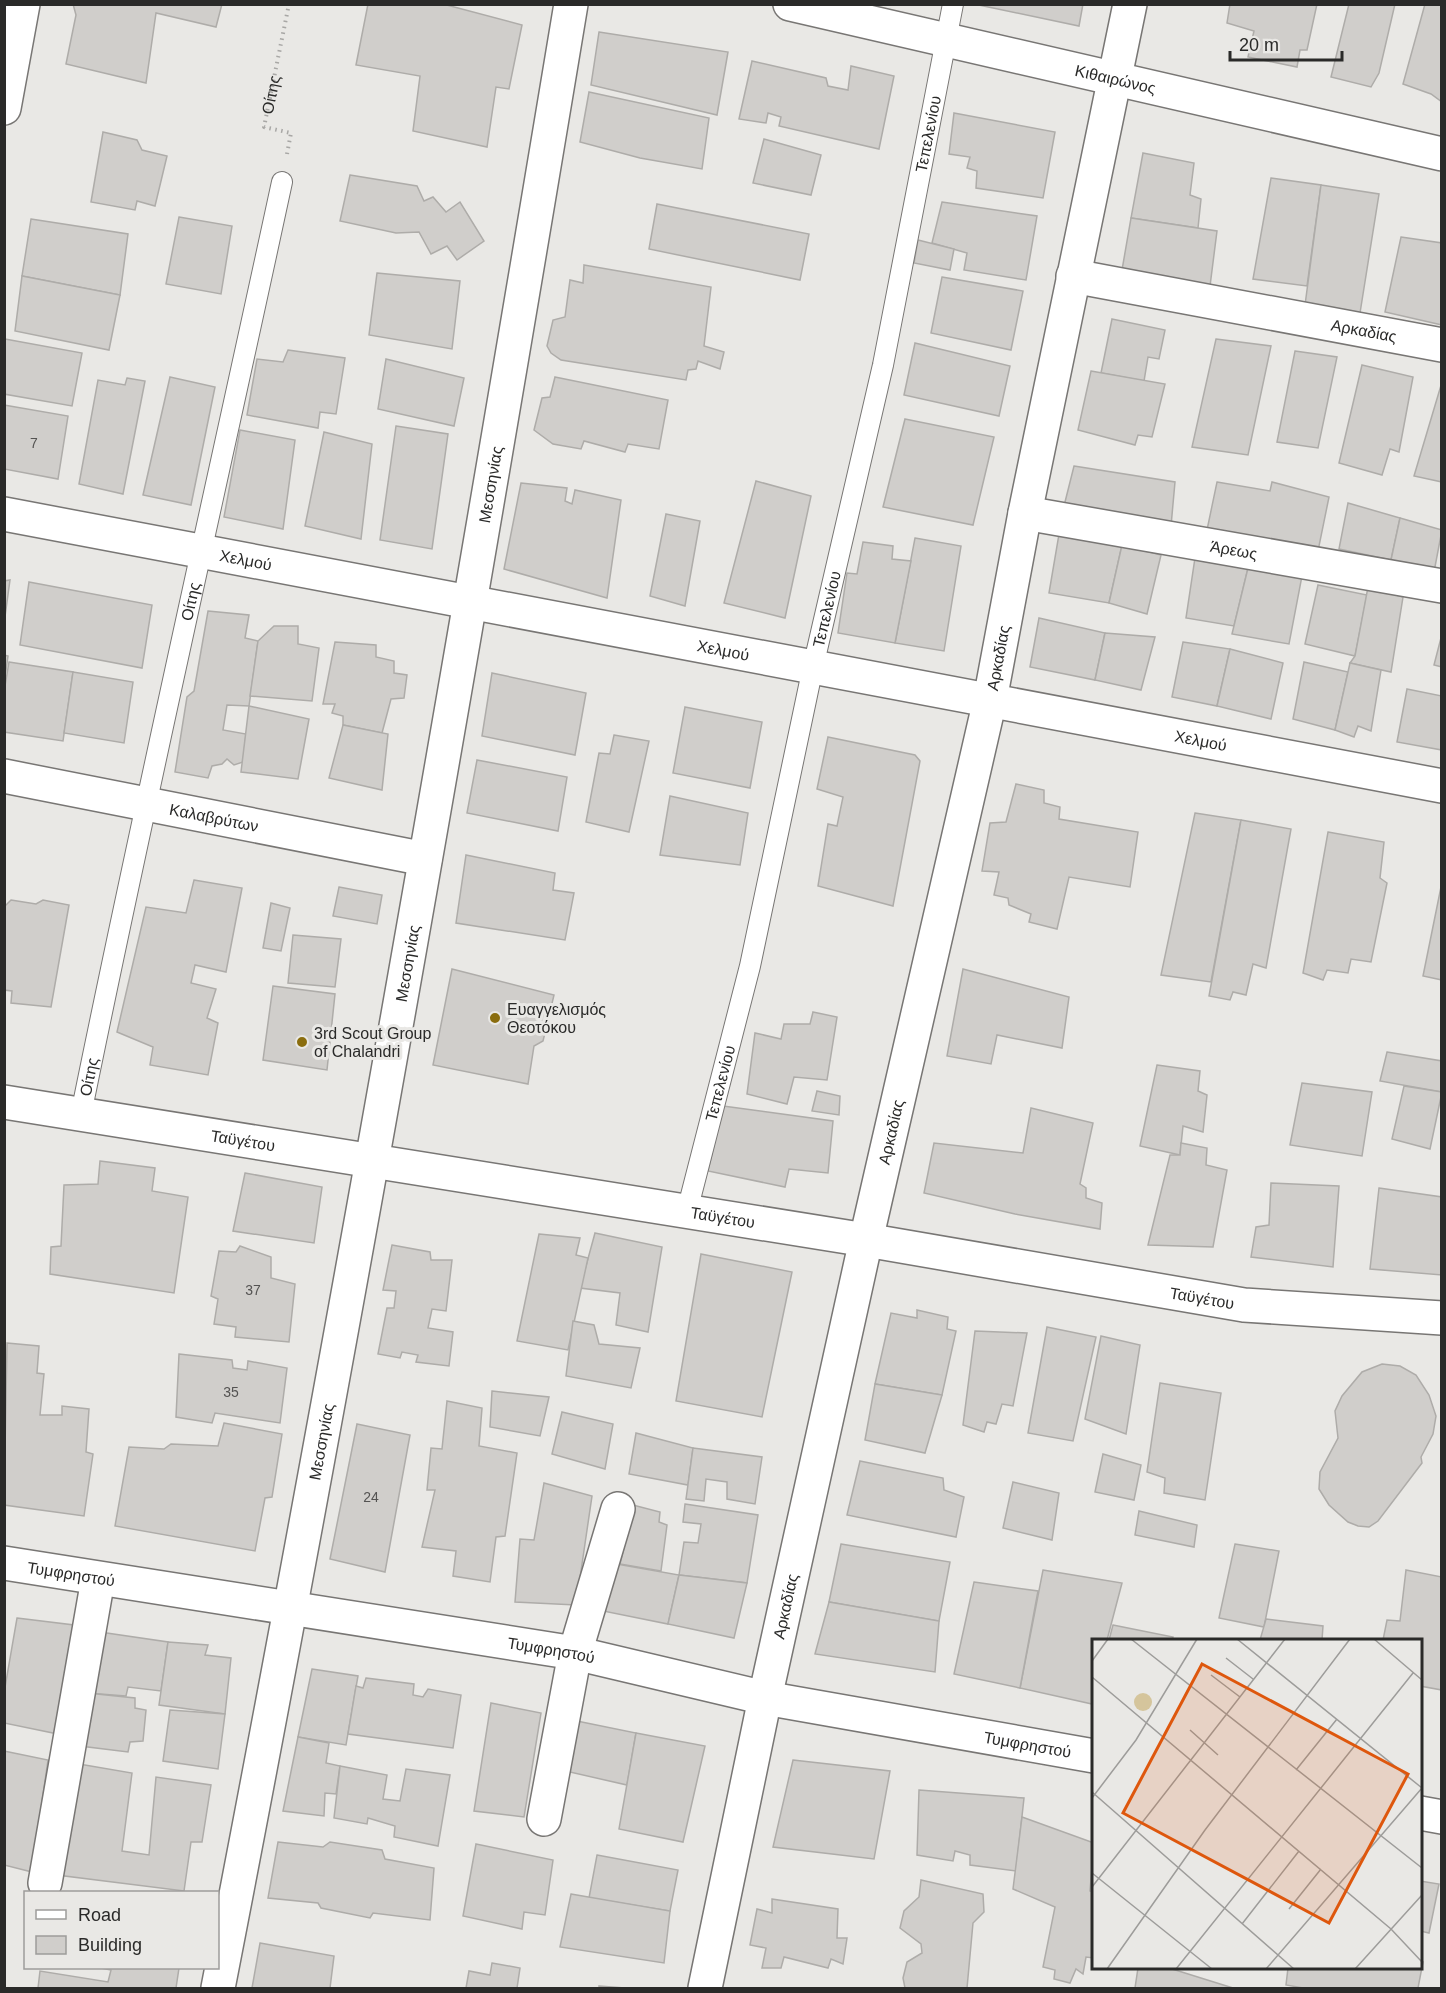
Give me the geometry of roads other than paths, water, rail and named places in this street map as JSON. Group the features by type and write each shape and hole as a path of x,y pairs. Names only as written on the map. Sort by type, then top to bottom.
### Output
{"street":[{"path":"4,108 23,4"},
{"name":"Μεσσηνίας","path":"218,1989 292,1606 472,602 571,4"},
{"name":"Κιθαιρώνος","path":"790,4 1442,154"},
{"name":"Αρκαδίας","path":"705,1989 765,1698 866,1240 990,700 1025,513 1130,4"},
{"name":"Αρκαδίας","path":"1073,276 1442,345"},
{"name":"Άρεως","path":"1025,513 1442,586"},
{"name":"Χελμού","path":"4,514 1442,786"},
{"name":"Καλαβρύτων","path":"4,776 425,859"},
{"name":"Ταϋγέτου","path":"4,1102 866,1240 1244,1305 1442,1318"},
{"path":"544,1819 575,1653 618,1509"},
{"name":"Τυμφρηστού","path":"4,1563 98,1579 292,1606 575,1653 765,1698 1092,1756"},
{"path":"45,1883 98,1579"},
{"path":"1422,1813 1442,1817"}],"lane":[{"name":"Τεπελενίου","path":"687,1211 750,966 813,667 883,364 953,4"},
{"name":"Οίτης","path":"81,1114 144,803 203,551 282,182"}],"place":[{"name":"Ευαγγελισμός Θεοτόκου","path":"495,1018"},
{"name":"3rd Scout Group of Chalandri","path":"302,1042"}]}
